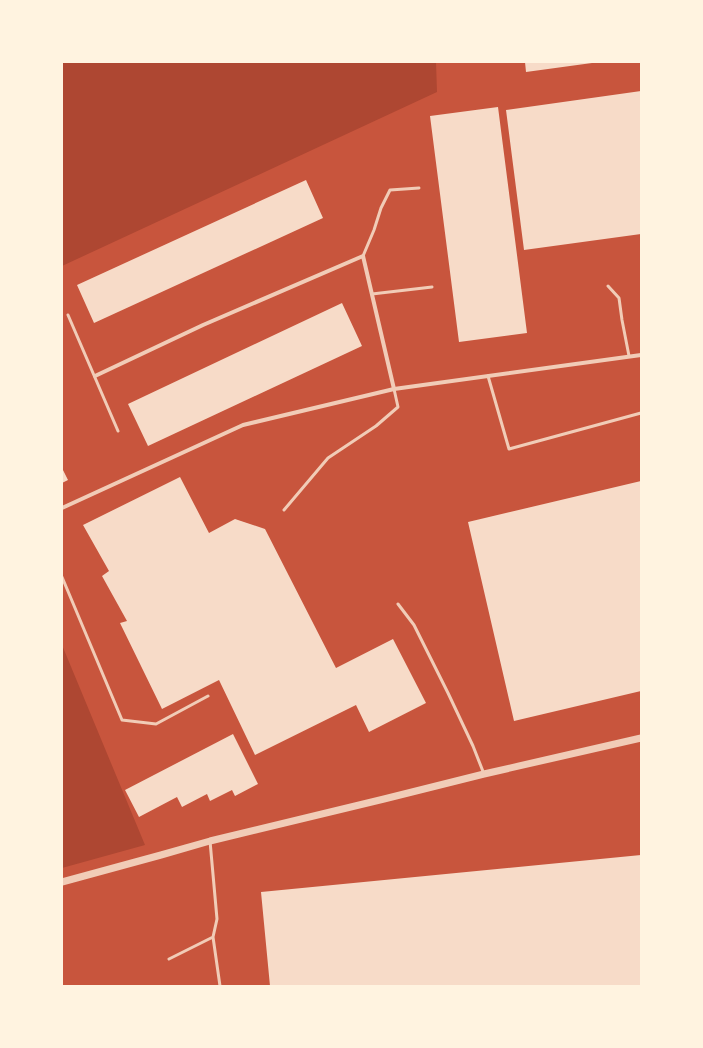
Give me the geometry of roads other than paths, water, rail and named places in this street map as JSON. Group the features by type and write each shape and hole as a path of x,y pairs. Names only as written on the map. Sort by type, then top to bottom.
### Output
{"street":[{"path":"95,376 203,325 363,256 394,389"},
{"path":"62,508 243,425 394,389 641,355"},
{"path":"62,882 210,841 484,774 641,738"}],"lane":[{"path":"363,256 374,230 380,208 390,190 419,188"},
{"path":"608,286 619,298 629,356"},
{"path":"372,294 432,287"},
{"path":"68,315 118,432"},
{"path":"488,376 509,449 641,413"},
{"path":"284,510 328,458 376,426 398,407 394,389"},
{"path":"62,577 122,720 156,724 208,696"},
{"path":"398,604 414,625 428,652 473,746 484,774"},
{"path":"210,841 217,919 213,937 220,986"},
{"path":"169,959 213,937"}]}
